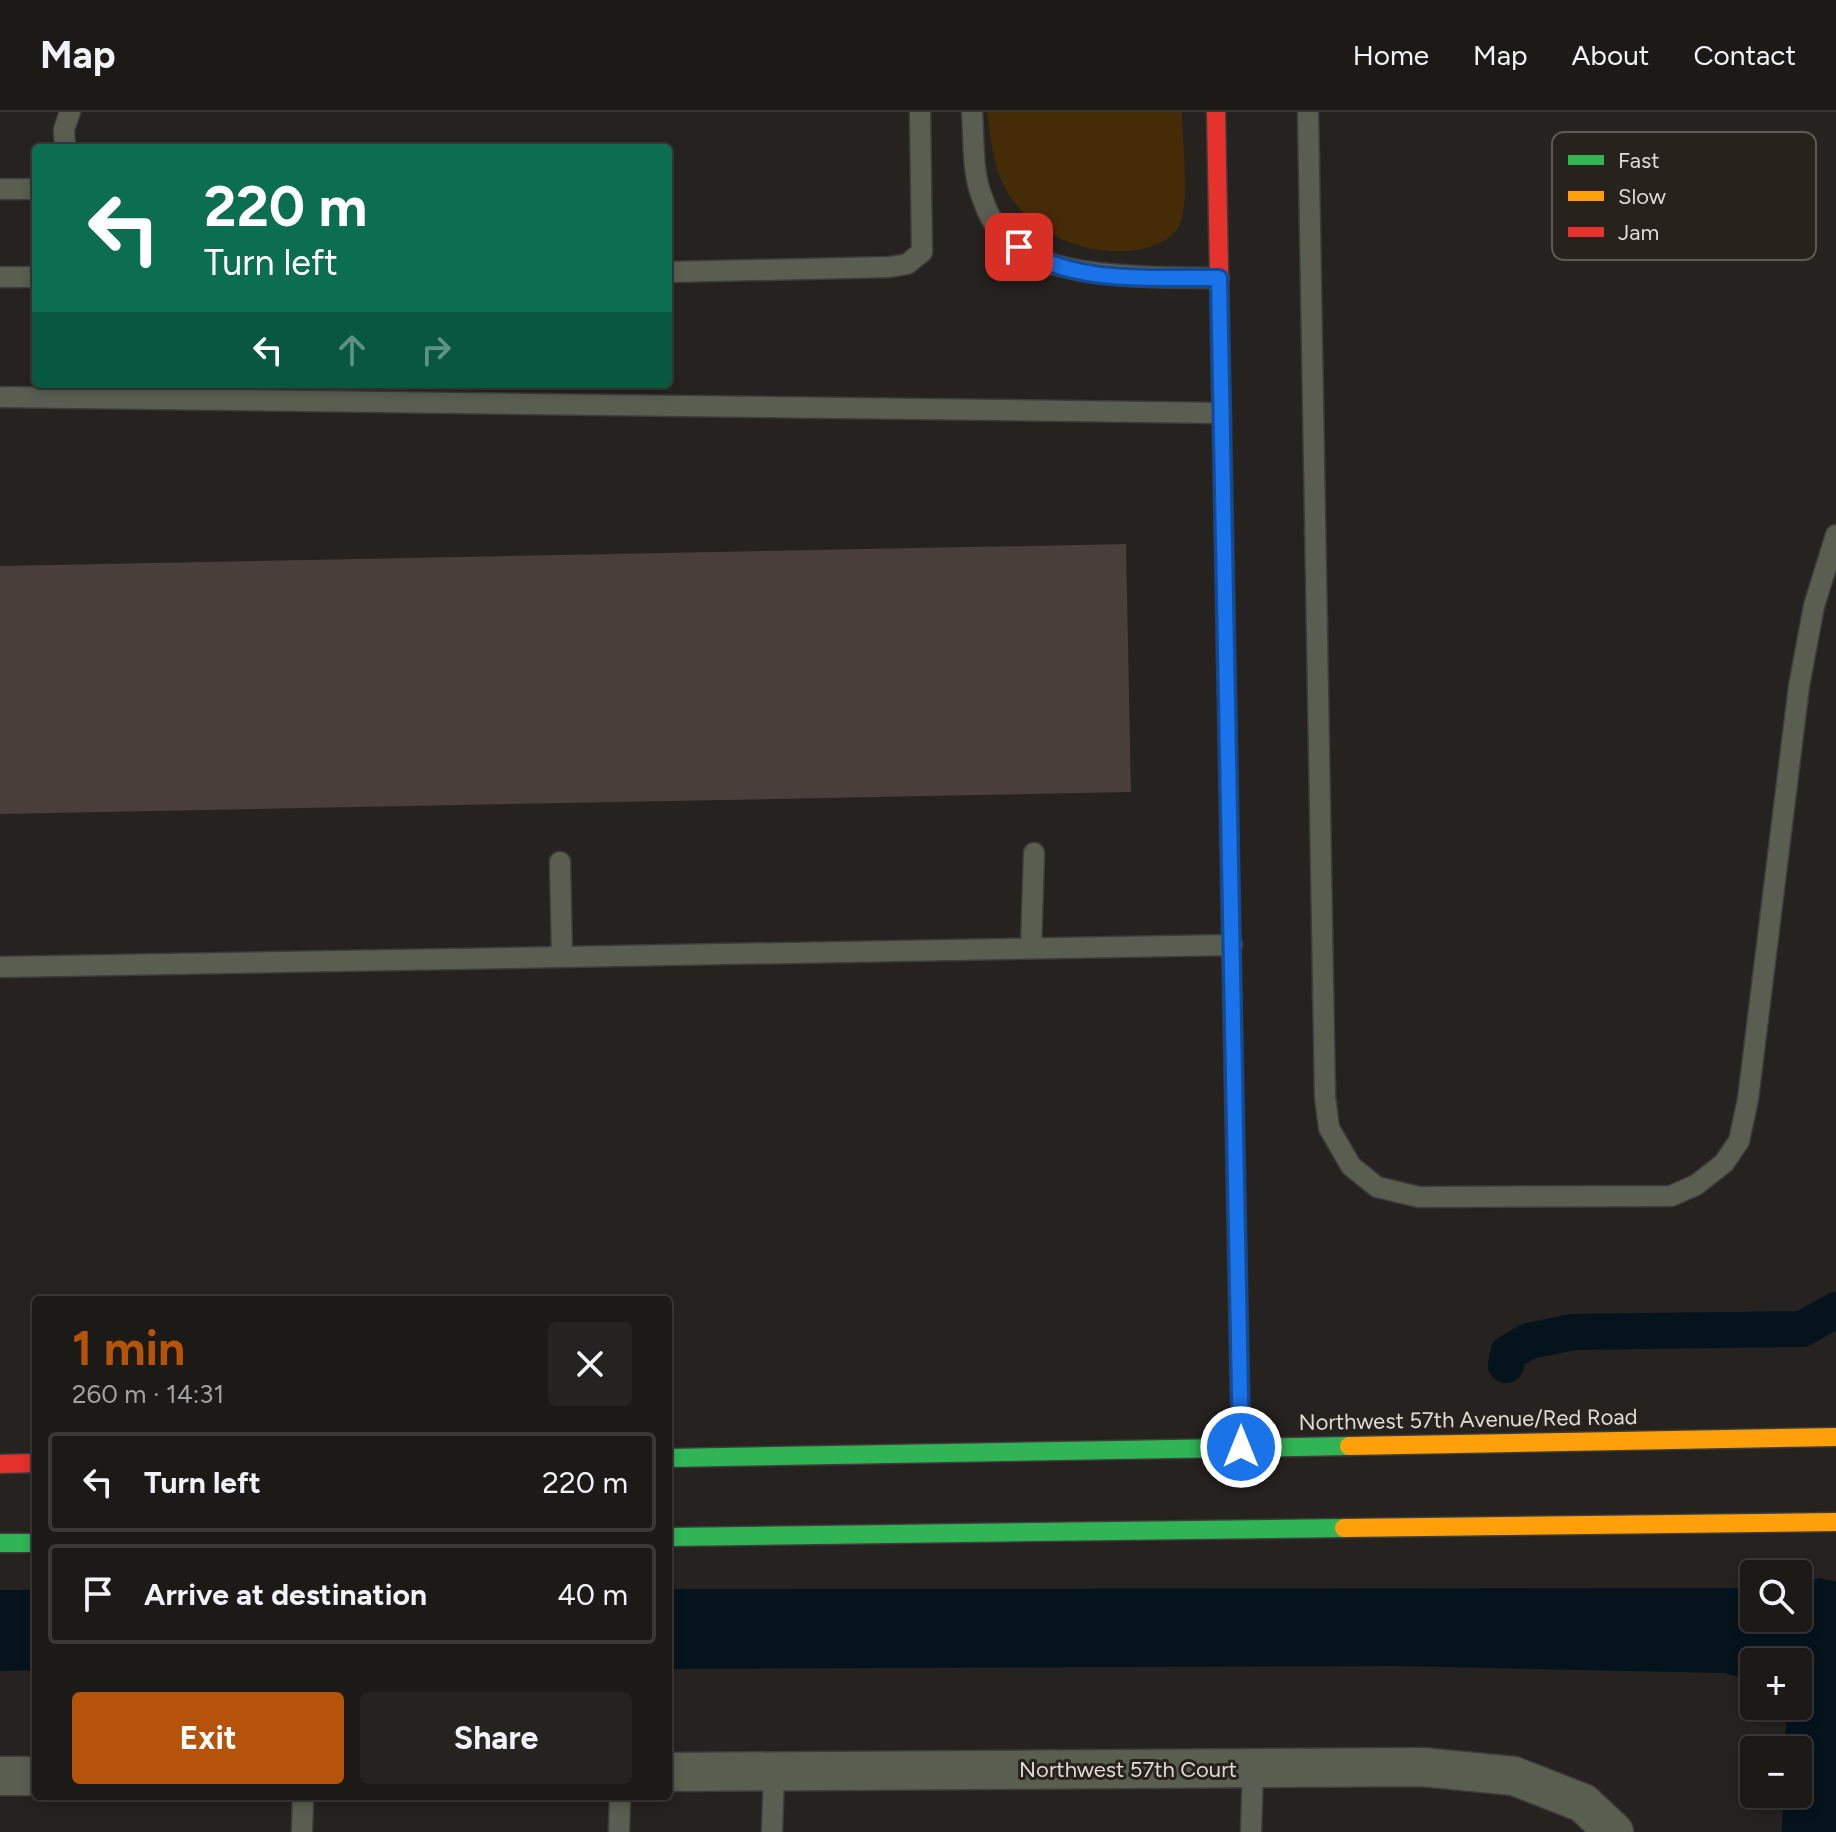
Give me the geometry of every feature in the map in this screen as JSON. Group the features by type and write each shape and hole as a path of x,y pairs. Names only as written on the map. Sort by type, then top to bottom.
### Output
{"main road":[{"path":"1216,112 1241,1447"},
{"name":"Northwest 57th Avenue/Red Road","path":"672,1458 1836,1437"},
{"path":"0,1464 32,1463"},
{"path":"672,1537 1836,1522"},
{"path":"0,1543 32,1543"}],"street":[{"name":"Northwest 57th Court","path":"672,1772 1422,1767 1514,1776 1583,1803 1614,1832"},
{"path":"0,1776 32,1776"}],"lane":[{"path":"65,144 64,129 70,112"},
{"path":"672,272 890,267 907,264 922,252 920,112"},
{"path":"972,112 981,195 1002,236 1035,258 1079,271 1219,278"},
{"path":"1308,112 1325,1097 1329,1128 1338,1149 1364,1178 1377,1187 1407,1196 1658,1197 1696,1185 1733,1151 1743,1131 1748,1099 1804,650 1836,535"},
{"path":"0,189 32,189"},
{"path":"0,277 32,277"},
{"path":"0,397 1221,413"},
{"path":"1031,948 1034,853"},
{"path":"560,862 562,956"},
{"path":"0,967 1232,945"},
{"path":"1251,1832 1253,1768"},
{"path":"772,1832 774,1771"},
{"path":"302,1832 303,1800"},
{"path":"619,1832 620,1800"}],"shaded area":[{"path":"987,112 1182,112 1185,189 1178,228 1154,246 1124,251 1085,247 1048,232 1018,207 1007,191 996,165"}],"water":[{"path":"1821,1578 1836,1582 1836,1832 1782,1832 1783,1808 1812,1808 1812,1736 1785,1736 1786,1720 1812,1720 1812,1648 1740,1648 1740,1678 1725,1673 1393,1666 672,1669 672,1589 1740,1588 1740,1632 1812,1632 1812,1580"},
{"path":"0,1590 32,1590 32,1670 0,1671"}],"building":[{"path":"1126,544 1131,792 0,814 0,566"}],"waterway":[{"path":"1506,1365 1508,1353 1529,1341 1573,1332 1802,1329 1836,1310"}],"traffic: fast":[{"path":"1233,1032 1241,1447"},
{"path":"672,1458 1349,1446"},
{"path":"672,1537 1344,1528"},
{"path":"0,1543 32,1543"}],"traffic: slow":[{"path":"1226,646 1233,1032"},
{"path":"1349,1446 1836,1437"},
{"path":"1344,1528 1836,1522"}],"traffic: jam":[{"path":"1216,112 1226,646"},
{"path":"0,1464 32,1463"}],"route":[{"path":"1019,247 1035,258 1079,271 1136,277 1219,278 1241,1447"}]}
